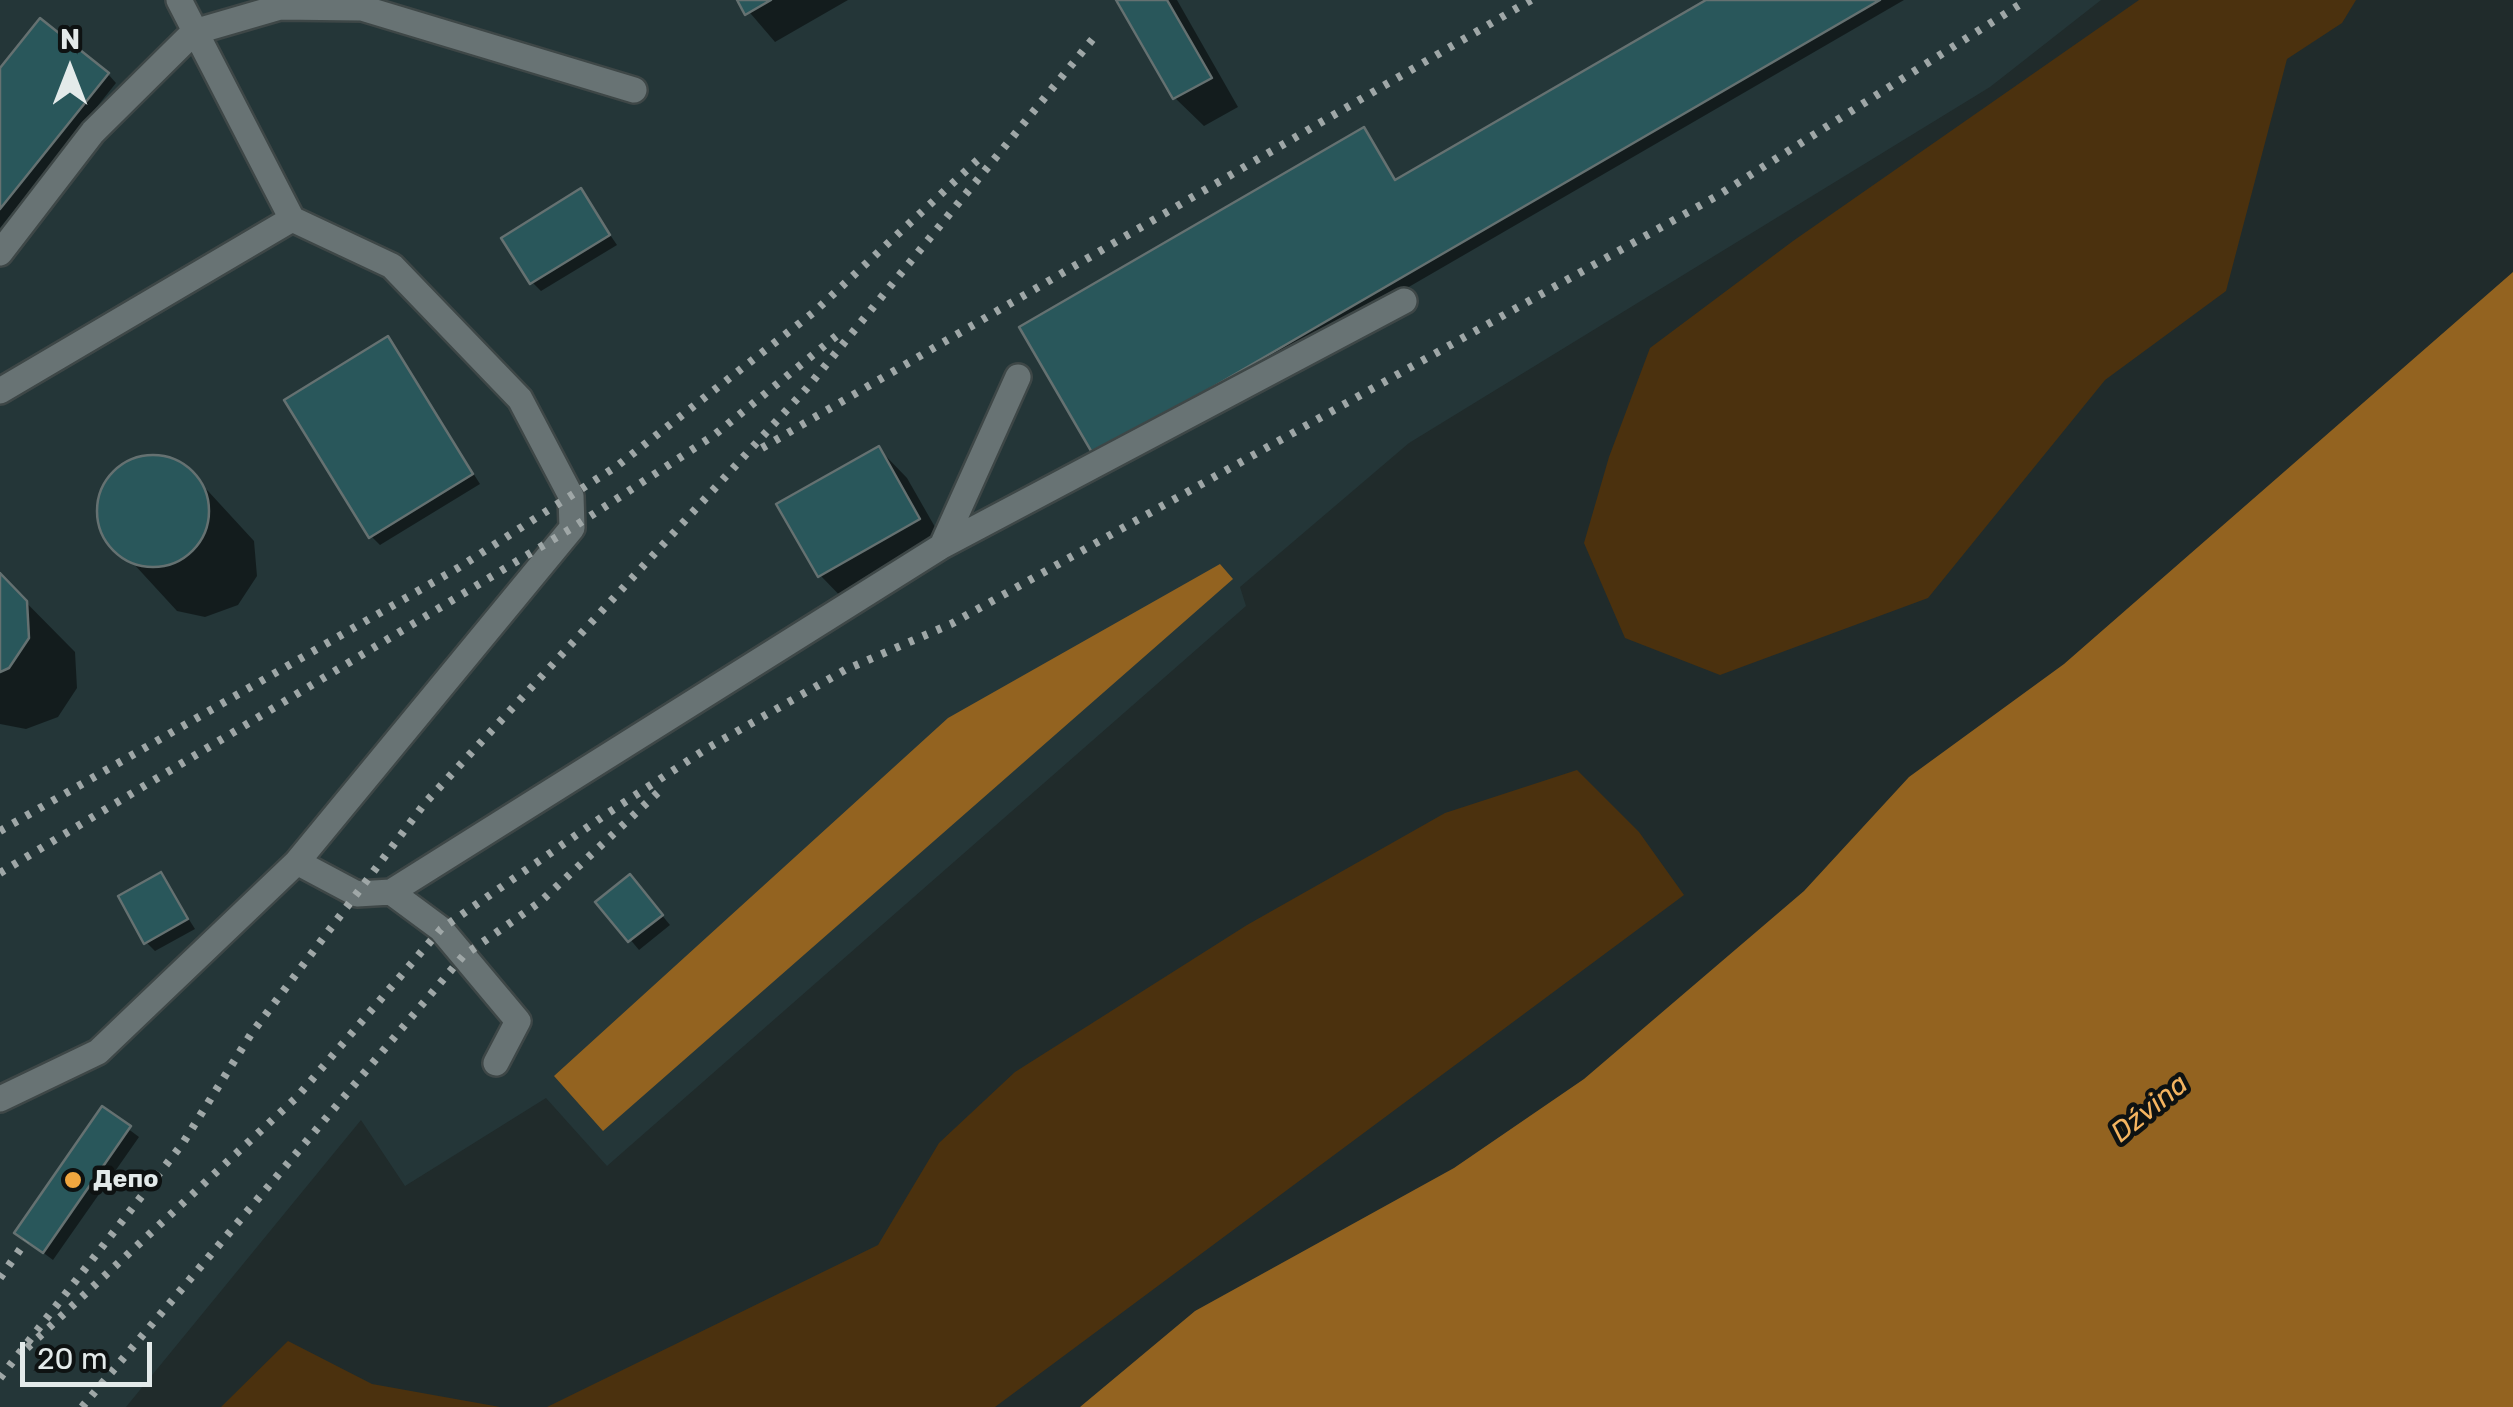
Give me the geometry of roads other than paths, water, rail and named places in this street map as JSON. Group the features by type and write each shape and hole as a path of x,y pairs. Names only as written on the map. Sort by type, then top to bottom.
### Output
{"lane":[{"path":"0,1098 98,1052 297,862 572,528 570,496 520,399 392,266 292,220 179,0"},
{"path":"0,254 94,132 194,32 280,6 362,8 634,90"},
{"path":"0,392 292,220"},
{"path":"297,862 357,894 391,892 942,546 1404,301"},
{"path":"942,546 1018,378"},
{"path":"391,892 441,929 518,1021 496,1063"}],"water":[{"name":"Dźvina","path":"2513,272 2513,1407 1080,1407 1195,1311 1454,1168 1584,1079 1804,891 1909,777 2064,664"},
{"path":"1220,564 1233,579 603,1131 554,1076 948,718"}],"railway":[{"path":"762,448 1531,0"},
{"path":"27,1348 297,1097 441,929 608,813 706,749 845,670 951,624 1717,196 2027,0"},
{"path":"0,1378 183,1143 251,1034 425,803 807,388 1096,35"},
{"path":"0,831 458,568 617,466 814,312 983,155"},
{"path":"0,873 572,528 713,436 840,333"},
{"path":"82,1407 463,956 540,902 665,786"},
{"path":"0,1278 26,1241"}],"place":[{"name":"Депо","path":"73,1180"}]}
